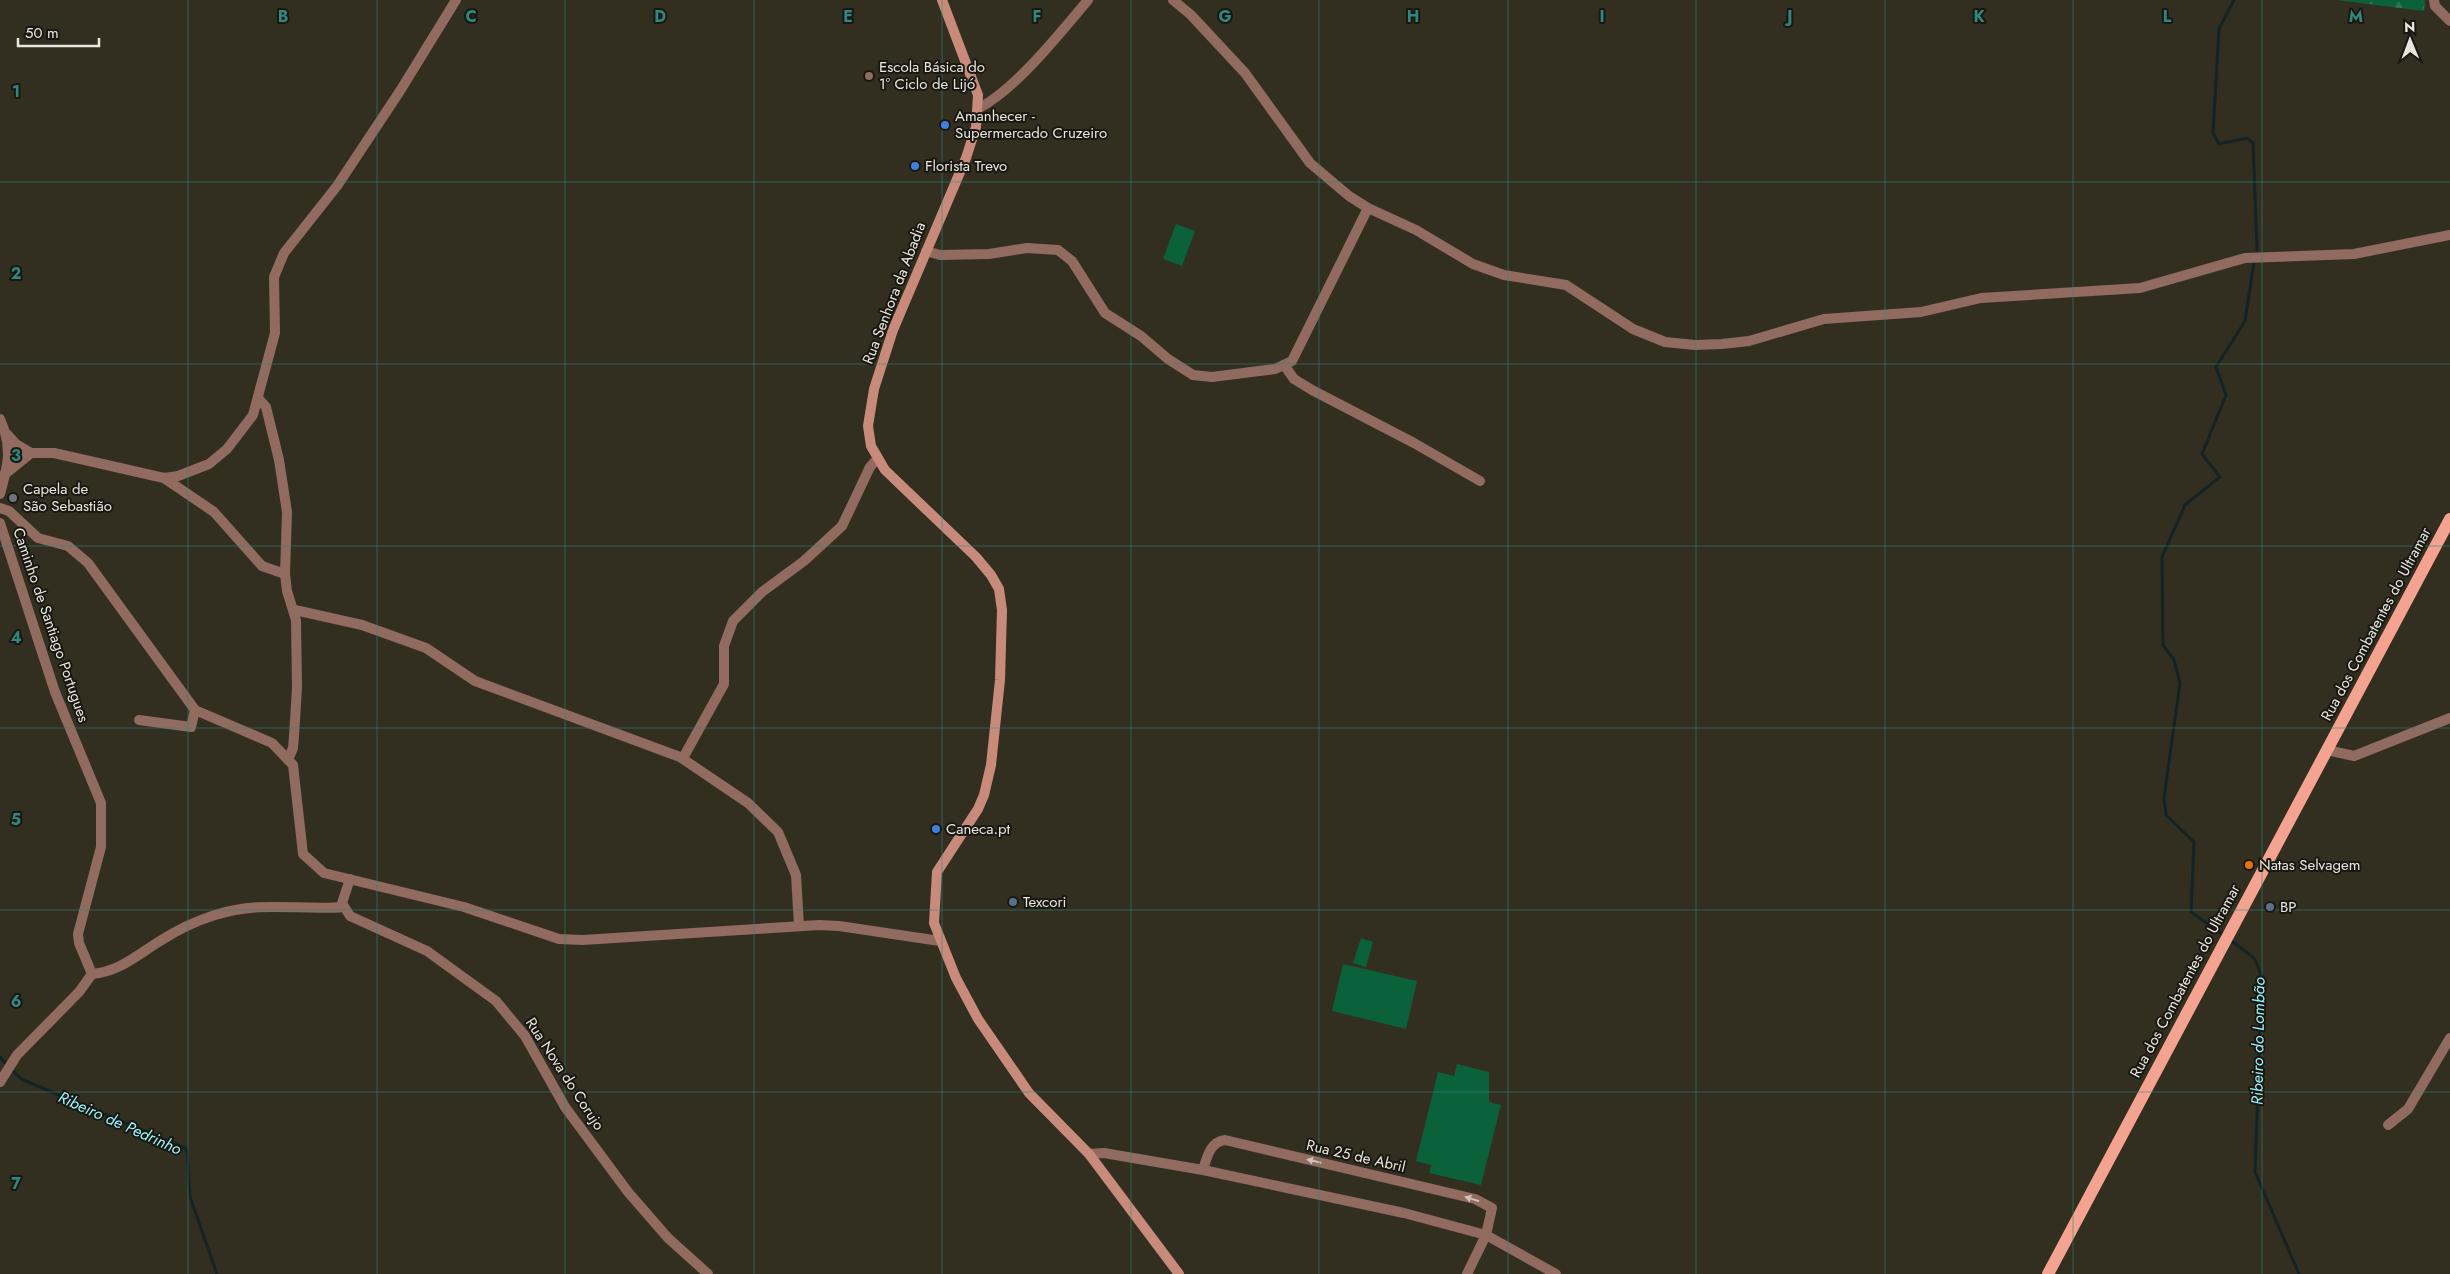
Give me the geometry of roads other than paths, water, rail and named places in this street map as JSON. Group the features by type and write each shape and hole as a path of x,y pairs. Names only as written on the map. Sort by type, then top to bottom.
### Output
{"main road":[{"name":"Rua Senhora da Abadia","path":"942,0 978,95 979,108 966,158 893,330 874,389 868,426 871,446 877,459 895,481 981,563 999,589 1002,610 1000,680 991,765 984,795 978,809 937,872 934,923 940,941 978,1019 1029,1094 1089,1154 1179,1274"},
{"name":"Rua dos Combatentes do Ultramar","path":"2048,1274 2450,519"}],"street":[{"path":"164,478 178,476 208,464 227,449 253,415 275,333 274,277 284,254 342,178 400,91 456,0"},
{"path":"979,108 989,102 1016,78 1088,0"},
{"path":"1173,0 1191,15 1246,73 1310,164 1349,196 1368,208 1416,230 1473,264 1504,275 1566,286 1633,329 1665,342 1695,345 1749,341 1824,319 1921,312 1981,298 2140,288 2245,258 2354,254 2450,235"},
{"path":"2434,0 2435,6 2450,21"},
{"path":"926,251 940,255 989,254 1027,248 1058,250 1072,261 1105,313 1141,336 1192,375 1212,377 1276,369 1292,361 1368,208"},
{"path":"1284,365 1294,379 1312,390 1414,442 1480,481"},
{"path":"258,398 266,407 280,469 287,512 285,574 287,592 294,610 297,688 293,748 288,760"},
{"path":"0,419 6,432 10,452 0,494"},
{"path":"6,432 16,444 31,453 54,452 164,478 214,512 262,566 285,574"},
{"path":"5,474 31,453"},
{"path":"683,758 724,684 724,646 733,621 762,592 804,561 842,526 870,467 877,459"},
{"path":"0,508 9,511 38,538 68,546 88,563 195,710 272,743 293,765 303,854 324,873 464,907 542,934 570,940 800,926 838,926 940,941"},
{"name":"Caminho de Santiago Portugues","path":"0,523 55,692 101,803 101,846 78,934 79,943 92,974"},
{"path":"294,610 362,625 426,648 475,681 683,758 748,803 778,832 796,875 800,926"},
{"path":"138,720 191,727 195,710"},
{"path":"2328,750 2354,756 2450,718"},
{"path":"2,1079 17,1055 79,992 92,974 103,973 124,965 187,926 224,913 250,906 344,906 342,903 350,879"},
{"name":"Rua Nova do Corujo","path":"344,906 350,916 427,951 496,1001 525,1036 565,1107 628,1192 668,1238 708,1274"},
{"path":"2388,1125 2408,1110 2450,1038"},
{"name":"Rua 25 de Abril","path":"1203,1170 1213,1145 1218,1141 1225,1140 1475,1199 1492,1208 1486,1235"},
{"path":"1089,1154 1104,1153 1203,1170 1404,1213 1486,1235 1556,1274"},
{"path":"1468,1274 1486,1235"}],"waterway":[{"name":"Ribeiro do Lombão","path":"2234,0 2219,29 2213,133 2219,144 2247,138 2253,143 2257,250"},
{"name":"Ribeiro do Lombão","path":"2225,936 2191,912 2194,842 2166,815 2164,798 2180,683 2174,660 2163,645 2162,557 2185,505 2220,477 2202,454 2226,395 2216,367 2245,321 2254,262"},
{"name":"Ribeiro do Lombão","path":"2230,940 2254,958 2262,976 2255,1172 2299,1274"},
{"name":"Ribeiro de Pedrinho","path":"0,1057 21,1079 187,1149 190,1197 217,1274"}],"place":[{"name":"Escola Básica do 1º Ciclo de Lijó","path":"869,76"},
{"name":"Amanhecer - Supermercado Cruzeiro","path":"945,125"},
{"name":"Florista Trevo","path":"915,166"},
{"name":"Capela de São Sebastião","path":"13,498"},
{"name":"Caneca.pt","path":"936,829"},
{"name":"Natas Selvagem","path":"2249,865"},
{"name":"Texcori","path":"1013,902"},
{"name":"BP","path":"2270,907"}]}
